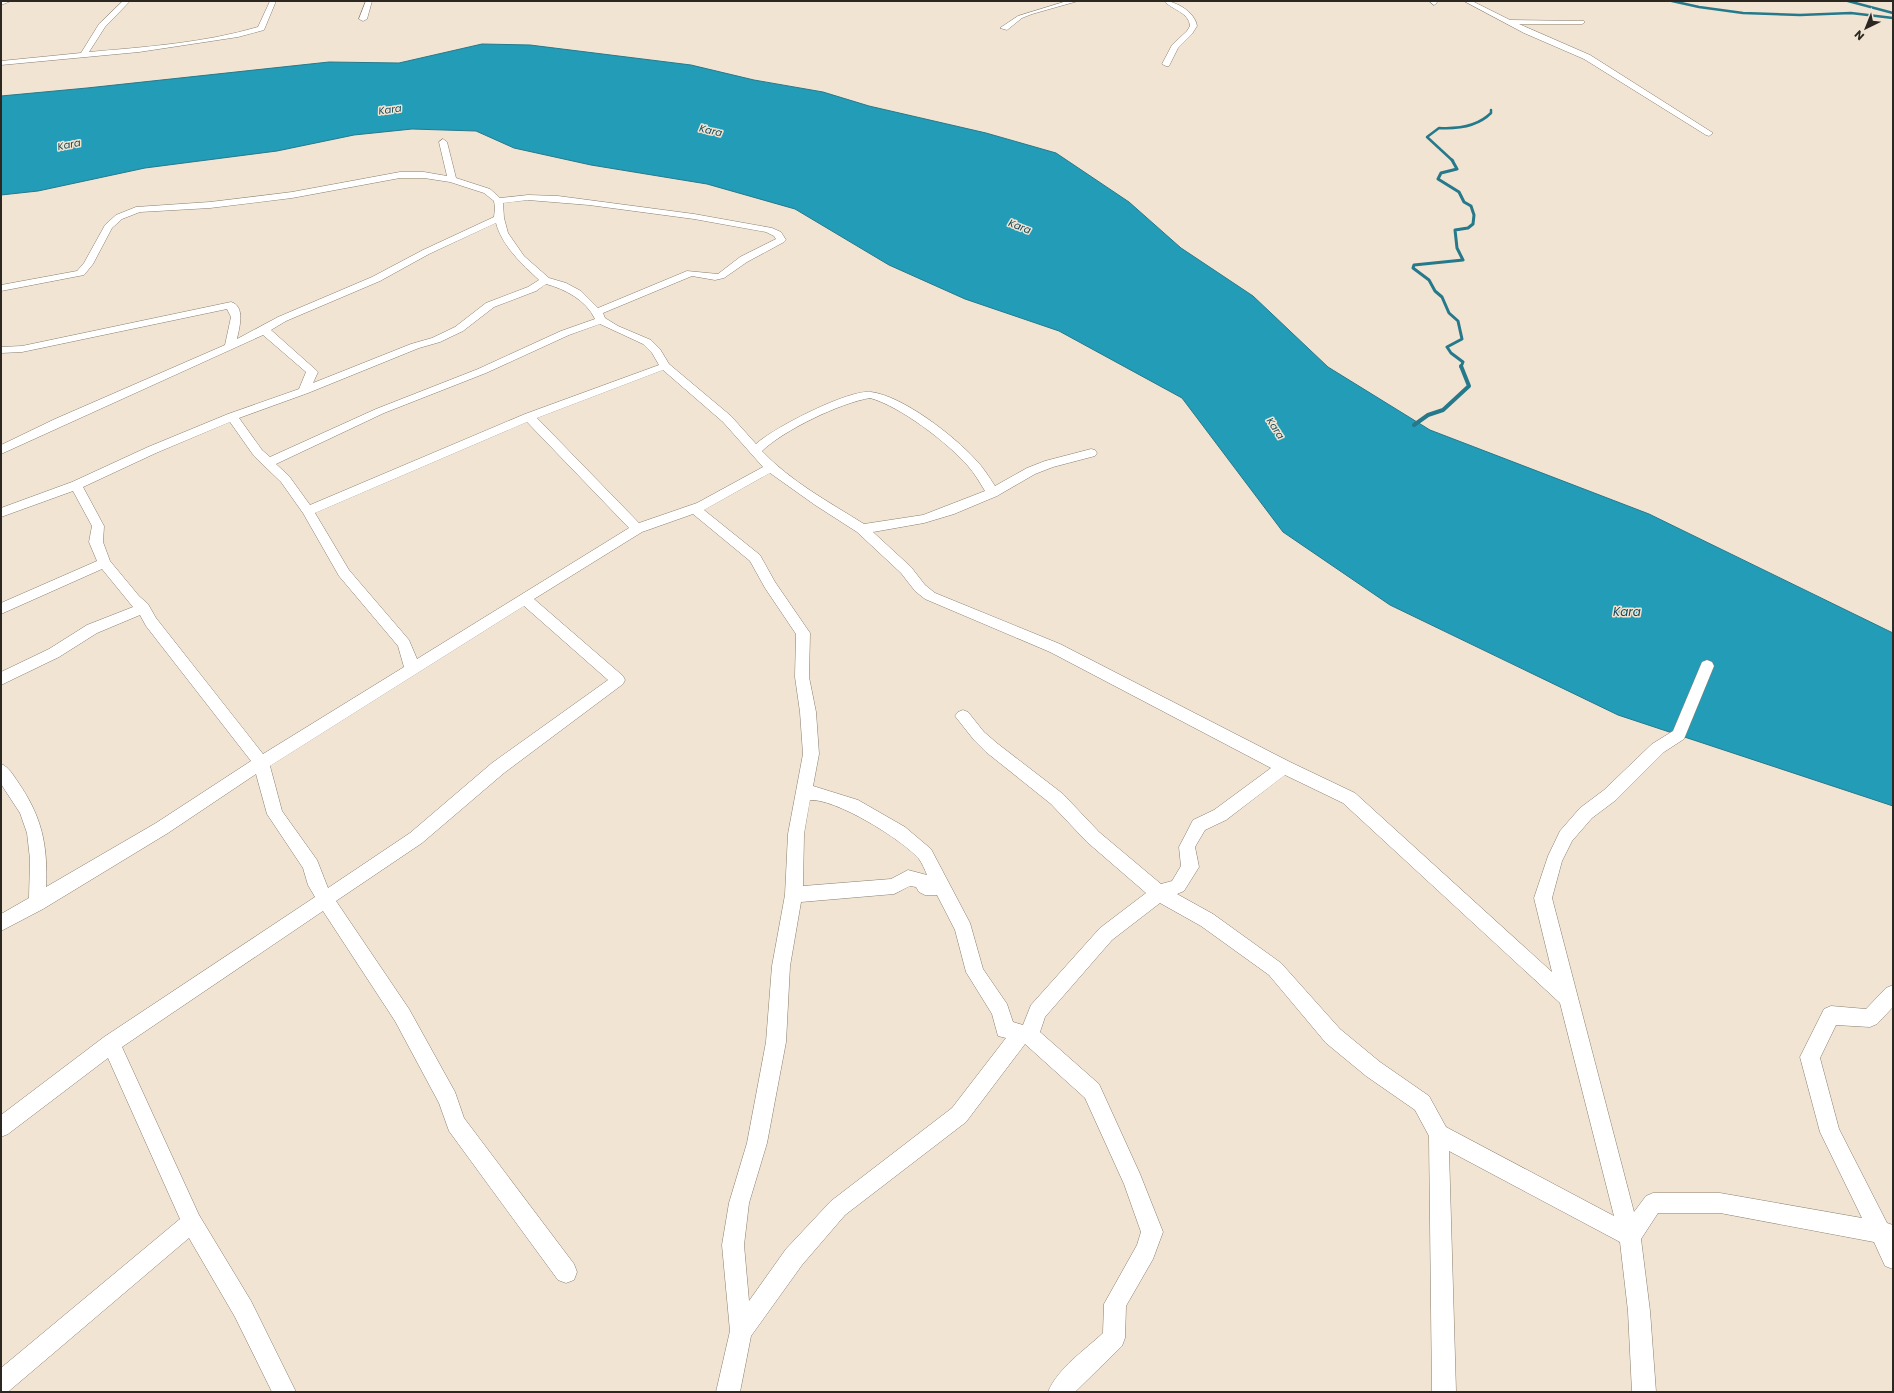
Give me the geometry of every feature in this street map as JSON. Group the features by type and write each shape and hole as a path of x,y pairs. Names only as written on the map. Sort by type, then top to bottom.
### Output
{"street":[{"path":"1,3 8,1"},
{"path":"84,55 102,26 127,1"},
{"path":"1,63 139,50 238,35 261,28 273,1"},
{"path":"363,19 369,1"},
{"path":"1004,28 1020,17 1030,13 1075,1"},
{"path":"1166,64 1179,42 1188,37 1193,30 1193,22 1187,14 1167,1"},
{"path":"1467,1 1508,22 1587,57 1709,133"},
{"path":"1508,22 1582,22"},
{"path":"442,142 452,180"},
{"path":"1,288 80,273 88,264 108,227 119,218 139,209 210,205 292,195 400,175 424,175 452,180 487,191 493,194 498,201 502,232 521,258 545,280 562,285 577,293 599,316 614,328 647,342 656,351 665,366 727,419 771,468 819,502 862,529 906,570 920,588 930,596 1055,648 1284,767 1350,798 1568,998"},
{"path":"268,463 380,411 482,371 691,273 701,273 717,277 723,275 752,255 774,246 781,240 778,234 769,230 696,216 564,199 534,197 512,198 498,201"},
{"path":"1,450 59,422 133,391 264,330 282,319 376,279 426,252 499,218"},
{"path":"1,513 76,484 152,450 232,417 304,391 415,346 436,340 459,329 490,305 532,289 545,280"},
{"path":"1,350 22,349 120,327 231,305 236,318 230,345"},
{"path":"264,330 305,364 312,372 304,391"},
{"path":"308,511 529,418 665,366"},
{"path":"756,450 776,434 854,398 868,394 878,396 898,405 936,433 971,462 993,493"},
{"path":"232,417 258,453 285,479 308,511 344,573 404,644 412,661 412,670"},
{"path":"529,418 637,530"},
{"path":"862,529 924,519 993,493 1031,471 1049,464 1090,453"},
{"path":"1,923 162,828 261,763 637,530 695,509 771,468"},
{"path":"76,484 98,526 96,542 104,563 134,600 143,608 151,622 261,763 275,814 311,864 317,885 325,899 402,1015 448,1098 456,1124 566,1272"},
{"path":"695,509 755,558 770,585 803,633 802,677 808,712 811,754 796,834 794,895 781,966 776,1042 757,1143 739,1203 733,1245 741,1331 728,1392"},
{"path":"1,610 104,563"},
{"path":"1,1127 112,1044 416,838 498,768 618,680 526,600"},
{"path":"1,679 54,653 92,630 143,608"},
{"path":"1644,1392 1639,1311 1630,1236 1543,898 1554,861 1566,836 1586,813 1610,795 1658,748 1679,735 1707,666"},
{"path":"963,716 979,736 992,748 1057,799 1093,837 1159,893 1207,920 1275,969 1333,1036 1373,1069 1422,1103 1439,1134 1444,1392"},
{"path":"741,1331 794,1258 838,1208 959,1115 1025,1034 1038,1010 1106,934 1159,893 1178,886 1190,867 1187,847 1199,825 1220,815 1284,767"},
{"path":"1,771 20,797 35,831 39,862 37,903"},
{"path":"804,794 814,793 852,805 899,832 925,854 964,929 975,972 1000,1010 1005,1029 1025,1034 1069,1069 1092,1091 1133,1181 1152,1232 1145,1251 1115,1304 1114,1338 1068,1382 1060,1392"},
{"path":"794,895 894,886 908,878 922,881 925,888 942,887"},
{"path":"1893,994 1870,1018 1831,1015 1810,1057 1830,1132 1887,1234 1893,1258"},
{"path":"112,1044 192,1222 243,1309 284,1392"},
{"path":"1439,1134 1630,1236"},
{"path":"1630,1236 1653,1204 1720,1204 1887,1234"},
{"path":"1,1383 192,1222"}],"water":[{"name":"Kara","path":"482,44 530,45 691,65 754,80 823,92 869,106 986,133 1056,153 1129,202 1181,248 1253,296 1328,367 1430,430 1649,514 1893,633 1893,806 1618,715 1390,605 1283,532 1182,398 1059,331 965,299 889,265 795,209 707,184 591,165 514,148 476,131 412,129 354,135 277,151 145,168 38,191 1,195 1,96 329,62 399,63"}],"waterway":[{"path":"1672,1 1699,7 1743,13 1800,15 1851,13 1893,18"},
{"path":"1848,1 1893,13"},
{"path":"1452,160 1427,137 1439,128 1453,128 1474,124 1491,113 1491,110"},
{"path":"1452,160 1457,169 1441,173 1438,179 1459,192 1464,202 1471,206 1474,215 1473,224 1468,228 1455,230 1457,248 1463,260 1414,265 1413,268 1429,280 1435,291 1442,297 1449,313 1458,321 1462,339 1447,347 1451,353 1463,362 1461,366"},
{"path":"1414,425 1428,415 1443,410 1469,386 1461,366"}]}
